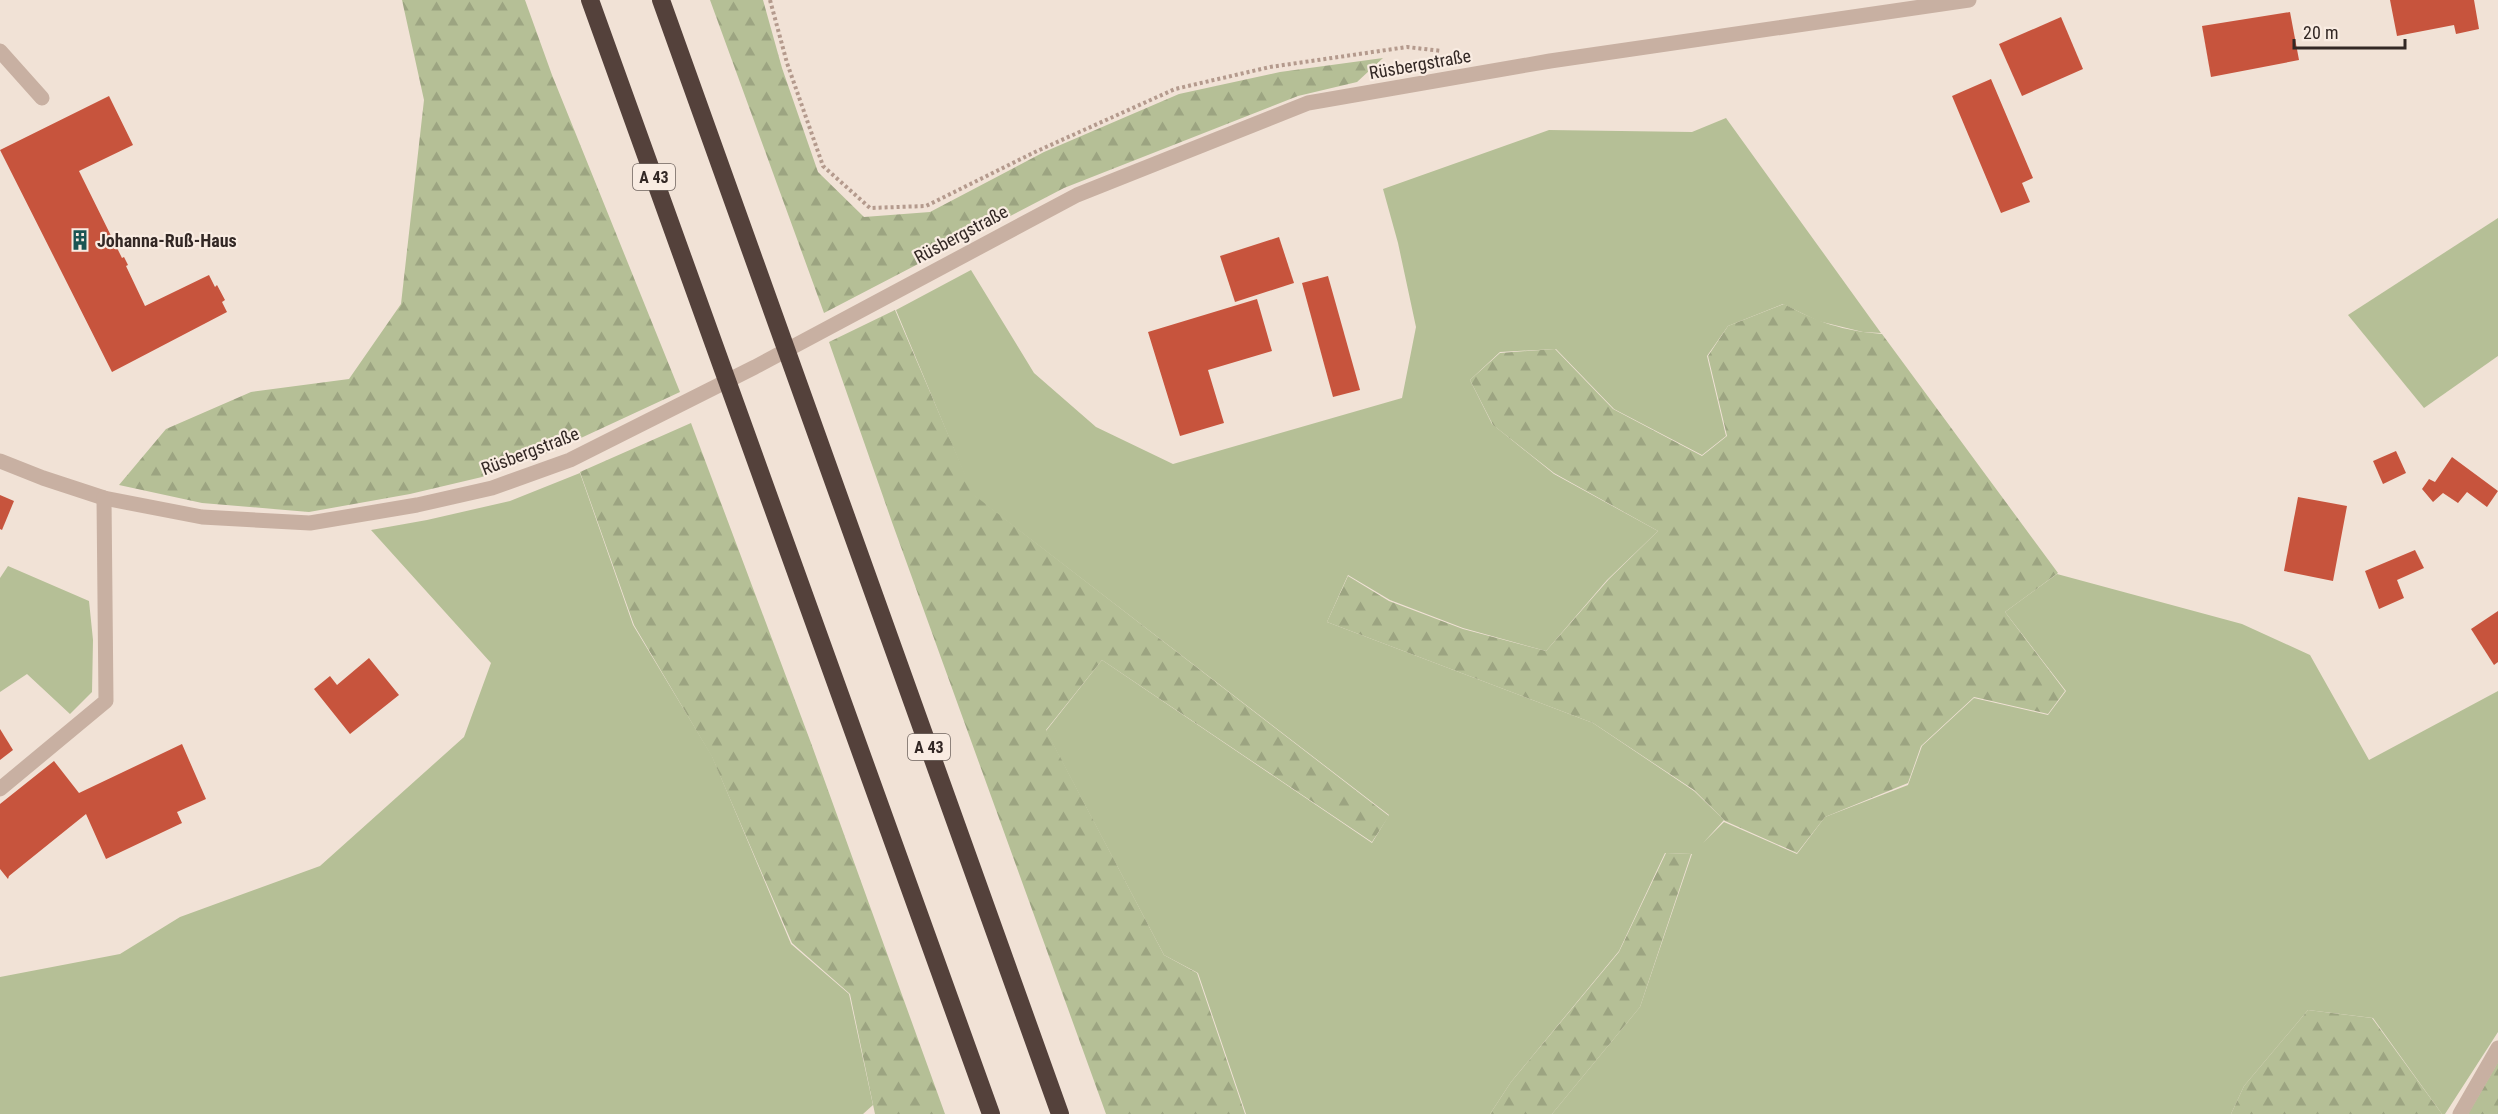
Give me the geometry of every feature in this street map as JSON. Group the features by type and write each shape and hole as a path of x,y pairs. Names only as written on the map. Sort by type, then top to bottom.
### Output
{"highway":[{"name":"A 43","path":"590,0 991,1114"},
{"name":"A 43","path":"661,0 1060,1114"}],"street":[{"name":"Rüsbergstraße","path":"0,461 104,498 202,517 310,523 417,505 492,488 570,460 755,367 1077,195 1308,103 1550,61 1969,0"},
{"path":"0,51 42,98"},
{"path":"0,789 106,701 104,498"},
{"path":"2460,1114 2498,1048"}],"path":[{"path":"770,0 787,63 824,166 870,208 926,206 1035,152 1175,89 1270,67 1407,47 1443,51"}],"green space":[{"path":"402,0 525,0 552,75 680,392 555,450 482,477 410,494 309,512 202,503 119,485 166,429 251,392 349,379 401,304 424,100"},
{"path":"710,0 763,0 782,68 818,172 864,217 930,212 1044,152 1179,94 1280,72 1383,58 1357,82 1298,96 1064,188 824,313"},
{"path":"1726,118 1881,333 1863,332 1818,321 1783,304 1728,326 1707,356 1726,436 1702,455 1614,409 1556,349 1500,352 1470,380 1492,424 1554,474 1658,531 1607,580 1546,651 1463,628 1390,600 1348,575 1327,622 1593,723 1694,791 1724,820 1703,843 1724,822 1797,854 1825,817 1908,785 1922,746 1974,698 2048,715 2066,691 2005,612 2057,574 2242,624 2310,655 2369,760 2498,691 2498,1032 2445,1114 2442,1114 2373,1018 2308,1010 2244,1086 2231,1114 1552,1114 1640,1007 1692,854 1665,853 1619,951 1511,1082 1490,1114 1246,1114 1198,973 1164,955 1046,731 1102,660 1372,843 1389,815 973,495 896,310 971,270 1034,373 1096,427 1173,464 1402,398 1416,327 1398,243 1383,189 1549,130 1692,132"},
{"path":"2498,218 2498,356 2424,408 2348,315"},
{"path":"1784,304 1831,325 1882,334 2058,573 2005,612 2065,691 2048,714 1974,697 1921,746 1908,783 1825,817 1797,853 1725,821 1694,790 1593,723 1327,622 1348,576 1389,601 1463,629 1546,651 1609,579 1658,531 1554,473 1493,425 1470,380 1500,353 1555,349 1613,409 1702,456 1727,436 1708,356 1728,326"},
{"path":"895,310 974,495 1389,816 1372,842 1102,660 1046,730 1164,955 1197,973 1245,1114 1106,1114 829,342"},
{"path":"691,423 811,743 945,1114 875,1114 850,994 792,943 712,757 634,625 580,472"},
{"path":"580,473 633,625 712,756 791,944 849,994 873,1105 863,1114 0,1114 0,977 120,954 180,917 320,866 464,737 491,663 371,530 510,501"},
{"path":"8,566 89,601 93,640 92,692 70,714 27,674 0,692 0,578"},
{"path":"1666,853 1691,854 1640,1007 1552,1114 1490,1114 1511,1082 1619,952"},
{"path":"2308,1010 2372,1018 2442,1114 2231,1114 2244,1086"},
{"path":"2498,1062 2498,1114 2468,1114"}],"building":[{"path":"2390,0 2474,0 2479,29 2456,34 2454,25 2397,36"},
{"path":"2290,12 2299,60 2211,77 2202,26"},
{"path":"2061,17 2083,69 2022,96 1999,44"},
{"path":"1991,79 2033,178 2022,183 2030,202 2001,213 1952,96"},
{"name":"Johanna-Ruß-Haus","path":"109,96 133,145 79,171 122,258 124,257 128,265 126,266 145,306 209,275 225,300 222,302 227,312 112,372 0,150"},
{"path":"1279,237 1294,283 1235,302 1220,256"},
{"path":"1328,276 1360,390 1333,397 1302,283"},
{"path":"1257,299 1272,351 1208,370 1224,423 1180,436 1148,332"},
{"path":"2396,451 2406,473 2383,484 2373,461"},
{"path":"2452,457 2498,491 2487,507 2467,492 2458,503 2443,493 2433,502 2422,489 2429,479 2435,482"},
{"path":"0,495 14,501 2,530 0,529"},
{"path":"2298,497 2347,506 2333,581 2284,571"},
{"path":"2415,550 2424,568 2397,580 2404,598 2379,609 2365,571"},
{"path":"2498,611 2498,662 2494,665 2471,629"},
{"path":"369,658 399,695 350,734 314,689 330,676 337,685"},
{"path":"0,729 13,750 0,760"},
{"path":"182,744 206,799 177,812 182,823 106,859 86,814 8,879 0,869 0,804 54,761 79,793"}],"place":[{"name":"Johanna-Ruß-Haus","path":"80,240"}]}
